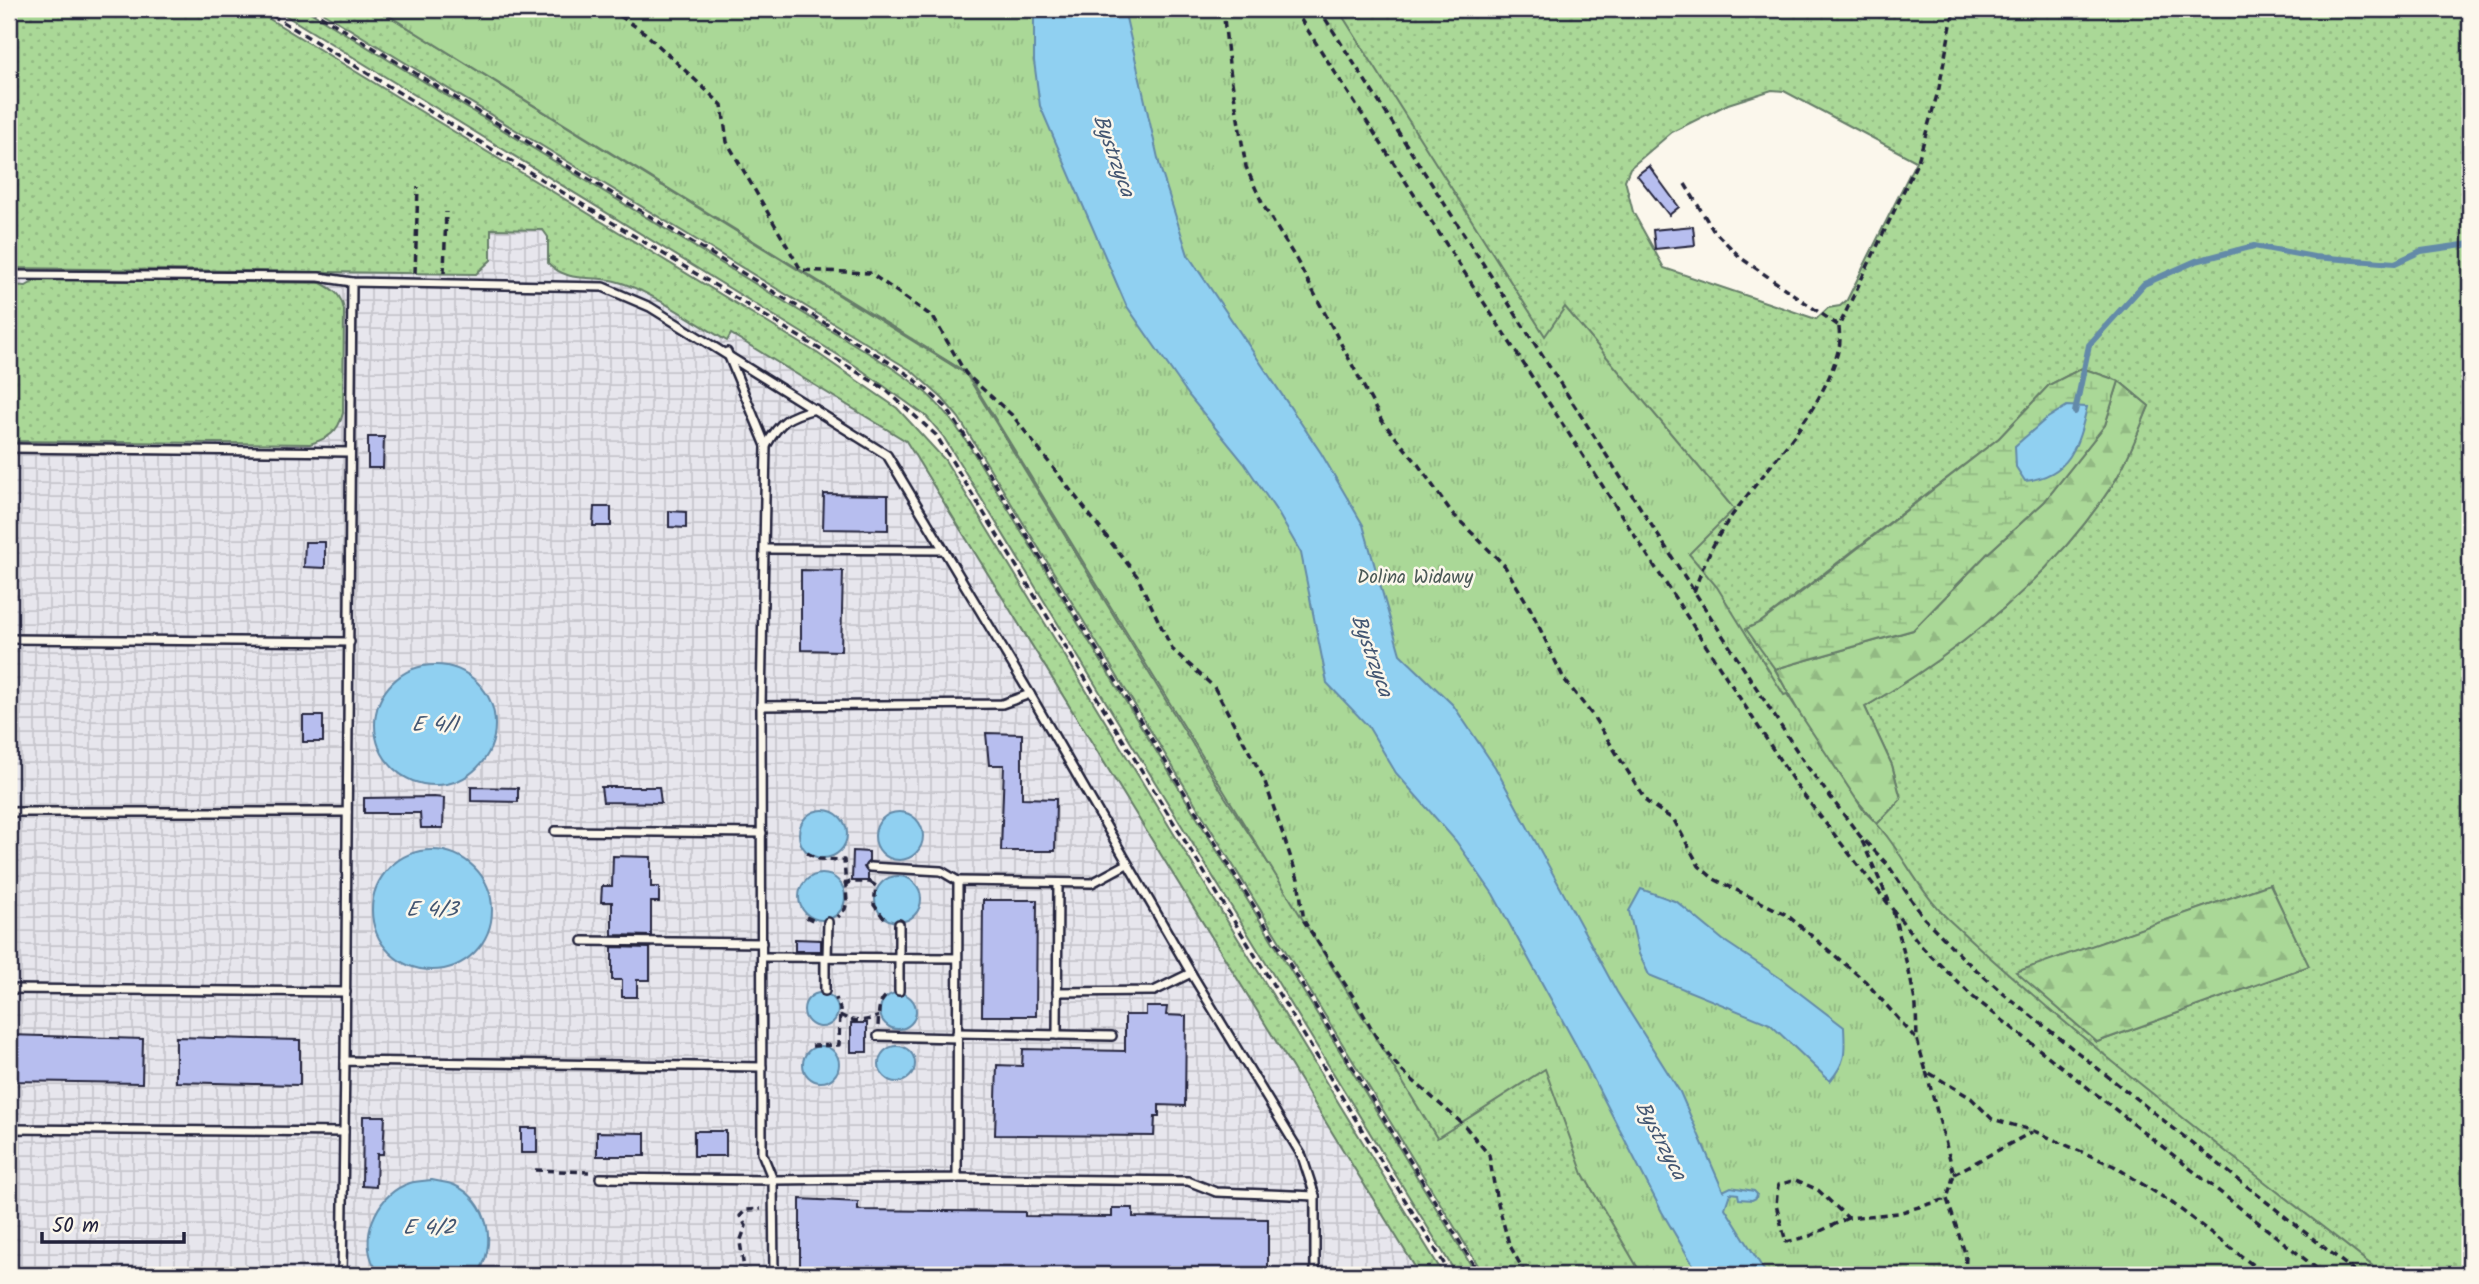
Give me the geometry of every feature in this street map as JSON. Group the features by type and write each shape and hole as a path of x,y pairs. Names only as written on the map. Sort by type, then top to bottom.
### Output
{"lane":[{"path":"9,275 319,277 352,282 603,286 650,307 727,352 887,455 1030,694 1191,974 1303,1156 1315,1196 1315,1275"},
{"path":"342,1275 352,282"},
{"path":"727,352 766,446 761,706 762,1153 774,1180 774,1275"},
{"path":"766,446 777,426 792,415 816,409"},
{"path":"9,448 350,452"},
{"path":"765,549 942,550"},
{"path":"9,639 350,642"},
{"path":"761,706 1002,704 1030,694"},
{"path":"9,812 347,812"},
{"path":"555,831 762,833"},
{"path":"870,867 941,871 958,881 1092,883 1127,864"},
{"path":"957,1178 958,881"},
{"path":"1057,1035 1058,883"},
{"path":"825,991 828,922"},
{"path":"899,924 899,991"},
{"path":"583,941 762,943"},
{"path":"762,957 957,958"},
{"path":"1057,992 1154,992 1191,974"},
{"path":"9,989 346,992"},
{"path":"878,1037 1112,1035"},
{"path":"345,1061 762,1067"},
{"path":"9,1129 344,1132"},
{"path":"600,1178 1188,1181 1216,1192 1315,1196"}],"path":[{"path":"262,9 885,389 936,435 1451,1275"},
{"path":"610,9 645,33 723,105 727,142 801,270 870,273 933,317 966,374 1013,416 1137,576 1172,649 1214,687 1265,779 1298,878 1304,921 1356,1001 1383,1049 1402,1071 1464,1125 1489,1155 1496,1196 1509,1244 1526,1275"},
{"path":"1223,9 1233,90 1246,167 1251,180 1382,421 1417,463 1452,513 1504,565 1530,608 1564,679 1593,716 1647,802 1674,820 1699,866 1714,879 1787,915 1825,945 1866,981 1917,1040"},
{"path":"1294,9 1790,776 1922,947 1973,997 2325,1275"},
{"path":"1319,9 1806,765 1860,836 1888,865 1924,918 1964,959 2005,995 2359,1275"},
{"path":"1693,592 1706,558 1727,523 1789,444 1824,387 1840,346 1839,326 1918,161 1939,88 1954,9"},
{"path":"1685,184 1713,230 1741,258 1839,326"},
{"path":"415,283 418,187"},
{"path":"444,284 446,212"},
{"path":"1860,836 1892,908 1916,1006 1917,1040 1954,1174 1947,1199 1966,1256 1965,1275"},
{"path":"806,917 828,922 840,916 847,902 844,860 820,859 807,853"},
{"path":"870,883 876,886 873,899 876,910 886,921 899,924"},
{"path":"812,1046 839,1045 839,1003 833,995 825,991"},
{"path":"840,1015 850,1021 866,1021 878,1016"},
{"path":"1926,1071 1971,1098 1992,1119 2034,1131 2114,1166 2172,1203 2266,1275"},
{"path":"1954,1174 2034,1131"},
{"path":"535,1170 597,1172 600,1178"},
{"path":"1848,1218 1818,1190 1796,1180 1778,1185 1776,1205 1786,1242 1810,1236 1848,1218 1898,1213 1947,1199"},
{"path":"745,1275 740,1242 746,1226 740,1216 748,1209 774,1209"}],"shaded area":[{"path":"9,9 207,9 906,441 1420,1275 9,1275"}],"green space":[{"path":"9,9 253,9 817,353 897,408 945,460 1444,1275 1420,1275 906,441 731,334 727,341 653,297 623,283 570,276 555,269 548,263 548,237 543,230 491,229 491,260 476,274 9,268"},
{"path":"275,9 305,9 880,360 919,387 948,415 1477,1275 1457,1275 943,436 927,417 856,366"},
{"path":"317,9 378,9 966,374 1225,797 1357,999 1368,726 1699,1275 1484,1275 959,418 943,399 912,371"},
{"name":"Dolina Widawy","path":"378,9 1338,9 1545,336 1565,307 1734,509 1689,554 1717,587 1784,695 1787,694 1864,811 1887,836 1936,907 2000,966 2107,1057 2384,1275 1642,1275 1583,1174 1545,1069 1437,1138 967,373"},
{"path":"1324,9 2470,9 2470,1275 2363,1275 2008,993 1946,936 1926,913 1869,832 1839,803 1807,759 1705,600 1706,575 1697,565 1695,568 1684,568","holes":["1772,90 1784,91 1916,161 1847,300 1840,306 1828,308 1816,319 1664,268 1633,212 1625,180 1630,168 1672,132 1728,104","2082,368 2119,381 2149,406 2113,484 2089,519 2062,551 2002,610 1970,636 1865,707 1892,765 1901,799 1877,824 1829,767 1775,669 1747,629 1761,622 1999,438 2049,385","2270,884 2308,966 2097,1042 2017,972"]},
{"path":"38,279 321,283 336,293 344,310 343,413 338,425 327,437 310,444 9,441 9,285 26,286"},
{"path":"2082,368 2119,381 2105,425 2044,502 1987,554 1913,630 1775,669 1746,629 1761,622 1803,591 1999,438 2049,385"},
{"path":"2119,381 2149,406 2118,475 2089,519 2062,551 2002,610 1936,661 1865,707 1892,765 1901,799 1877,824 1829,767 1775,669 1913,630 1987,554 2044,502 2105,425"},
{"path":"2270,884 2309,966 2097,1042 2016,972"}],"water":[{"name":"Bystrzyca","path":"1034,9 1124,9 1160,167 1188,255 1321,453 1363,525 1400,654 1453,705 1495,767 1617,992 1680,1092 1723,1191 1731,1187 1754,1191 1757,1194 1752,1200 1739,1199 1738,1194 1730,1193 1725,1208 1767,1275 1699,1275 1662,1212 1576,1045 1493,894 1456,841 1396,773 1368,726 1327,683 1301,553 1244,463 1190,397 1126,305 1040,106 1034,61"},
{"path":"2067,406 2087,407 2070,457 2052,473 2025,481 2016,467 2015,446 2046,419"},
{"name":"E 4/1","path":"435,665 458,670 477,683 490,702 495,725 490,748 477,767 458,780 435,785 412,780 393,767 380,748 375,725 380,702 393,683 412,670"},
{"path":"823,810 840,817 847,834 840,851 823,858 806,851 799,834 806,817"},
{"path":"899,812 916,819 923,836 916,853 899,860 882,853 875,836 882,819"},
{"name":"E 4/3","path":"432,850 455,855 474,868 487,887 492,910 487,933 474,952 455,965 432,970 409,965 390,952 377,933 372,910 377,887 390,868 409,855"},
{"path":"822,874 839,880 845,897 839,914 822,920 805,914 799,897 805,880"},
{"path":"898,876 914,883 921,899 914,915 898,922 882,915 875,899 882,883"},
{"path":"1641,889 1677,902 1723,940 1780,978 1844,1027 1844,1056 1840,1068 1830,1081 1770,1024 1649,975 1639,954 1629,911"},
{"path":"821,993 833,998 838,1010 833,1022 821,1027 809,1022 804,1010 809,998"},
{"path":"898,993 910,999 916,1011 910,1023 898,1029 886,1023 880,1011 886,999"},
{"path":"821,1046 834,1051 839,1064 834,1077 821,1082 808,1077 803,1064 808,1051"},
{"path":"897,1046 910,1051 915,1064 910,1077 897,1082 884,1077 879,1064 884,1051"},
{"name":"E 4/2","path":"432,1180 451,1184 466,1192 482,1212 488,1238 487,1251 477,1275 381,1275 373,1263 369,1249 375,1214 389,1195 399,1188 413,1182"}],"building":[{"path":"1649,166 1679,207 1669,215 1637,175"},
{"path":"1693,226 1695,245 1655,249 1653,230"},
{"path":"368,437 384,437 383,468 368,468"},
{"path":"824,494 888,495 888,530 823,529"},
{"path":"594,507 611,507 611,526 593,526"},
{"path":"669,511 686,512 686,528 669,527"},
{"path":"305,542 325,542 325,568 304,567"},
{"path":"801,570 843,571 841,651 801,650"},
{"path":"303,716 323,716 323,742 303,742"},
{"path":"986,733 1022,734 1022,798 1056,799 1055,851 1001,851 1004,765 989,765"},
{"path":"471,787 518,788 518,802 471,801"},
{"path":"601,787 659,787 661,803 603,802"},
{"path":"364,798 444,798 443,828 421,828 420,813 364,813"},
{"path":"853,851 869,852 869,861 864,867 868,873 868,881 852,881"},
{"path":"613,856 651,857 651,887 659,887 659,902 651,902 651,936 612,935 612,902 601,902 602,886 612,886"},
{"path":"983,900 1037,900 1036,1016 982,1016"},
{"path":"795,939 821,940 821,951 795,951"},
{"path":"612,947 650,948 650,980 637,980 637,997 622,997 622,980 612,980"},
{"path":"1146,1007 1167,1007 1166,1015 1186,1016 1185,1106 1159,1105 1159,1116 1155,1116 1154,1136 995,1135 997,1065 1022,1066 1023,1049 1125,1051 1125,1015 1146,1015"},
{"path":"851,1023 867,1023 867,1052 851,1052"},
{"path":"9,1035 143,1039 142,1083 9,1081"},
{"path":"176,1037 300,1040 300,1085 176,1082"},
{"path":"363,1116 385,1116 383,1154 377,1154 376,1187 362,1186"},
{"path":"521,1128 537,1128 537,1153 521,1153"},
{"path":"694,1131 726,1131 726,1156 694,1156"},
{"path":"597,1132 645,1133 645,1156 597,1156"},
{"path":"800,1199 858,1202 858,1210 1025,1212 1025,1216 1112,1217 1112,1208 1133,1208 1133,1217 1268,1219 1268,1275 800,1275"}],"waterway":[{"path":"2075,412 2089,345 2144,284 2196,261 2254,246 2314,257 2395,263 2421,251 2470,244"}]}
